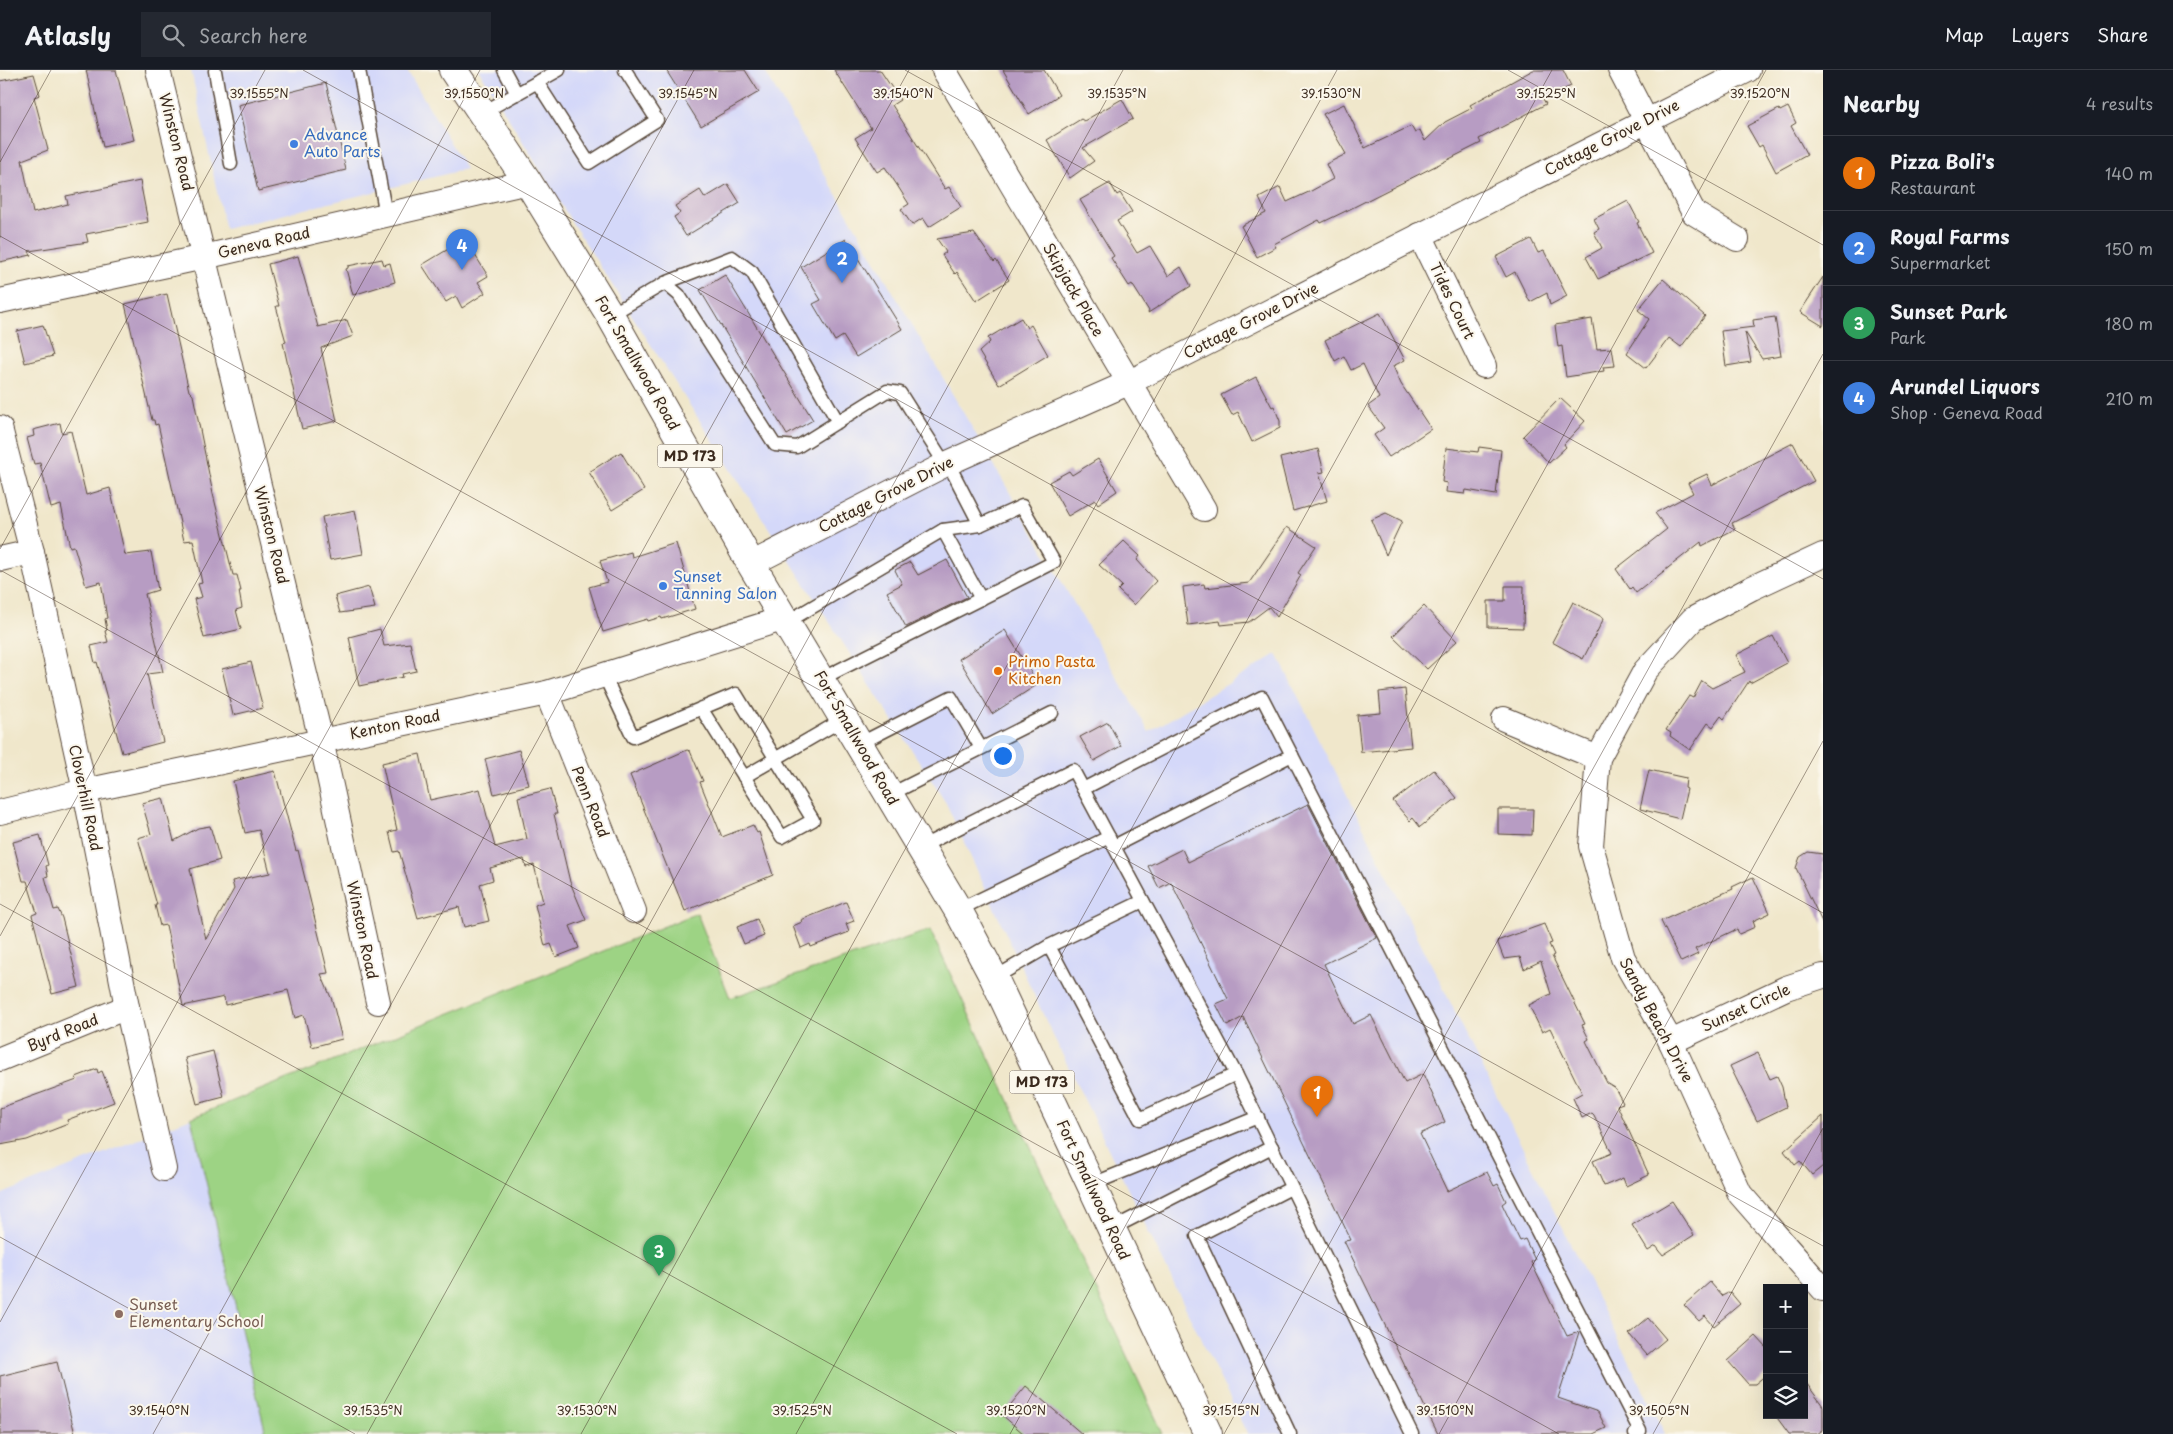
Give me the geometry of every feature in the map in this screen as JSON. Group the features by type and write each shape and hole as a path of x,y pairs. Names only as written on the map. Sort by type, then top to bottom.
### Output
{"main road":[{"name":"Fort Smallwood Road","path":"453,70 528,182 610,315 751,564 821,679 919,848 958,910 994,978 1208,1434"}],"street":[{"name":"Winston Road","path":"158,70 321,740 378,1002"},
{"name":"Skipjack Place","path":"944,70 1204,509"},
{"path":"1620,70 1694,213 1737,239"},
{"name":"Cottage Grove Drive","path":"751,564 946,464 1128,383 1748,70"},
{"name":"Geneva Road","path":"0,301 204,258 528,182"},
{"name":"Tides Court","path":"1420,235 1484,366"},
{"name":"Cloverhill Road","path":"0,428 32,552 85,791 127,1007 164,1170"},
{"path":"0,559 32,552"},
{"name":"Sandy Beach Drive","path":"1823,555 1752,588 1693,619 1645,672 1598,758 1591,846 1623,958 1671,1042 1740,1194 1823,1289"},
{"name":"Kenton Road","path":"0,812 85,791 547,693 786,620"},
{"name":"Penn Road","path":"547,693 634,911"},
{"path":"1504,719 1598,758"},
{"name":"Sunset Circle","path":"1671,1042 1786,988 1823,976"},
{"name":"Byrd Road","path":"0,1059 127,1007"}],"lane":[{"path":"216,70 231,164"},
{"path":"358,70 386,215"},
{"path":"504,70 517,94"},
{"path":"482,113 559,70"},
{"path":"537,82 589,163 657,120 626,70"},
{"path":"610,315 665,283 732,257 752,272 838,422"},
{"path":"665,283 679,295 774,445 797,447 887,391 900,393 946,464 980,525"},
{"path":"786,620 943,530 980,525 1022,506 1054,562 821,679"},
{"path":"943,530 981,599"},
{"path":"604,675 633,737 701,708 736,694 813,820 782,837 701,708"},
{"path":"859,744 951,697 981,748"},
{"path":"1083,789 1262,697 1640,1432 1635,1434"},
{"path":"889,795 1052,713"},
{"path":"744,777 844,719"},
{"path":"958,910 1112,842 1292,755"},
{"path":"919,848 1073,770 1258,1117 1412,1434"},
{"path":"994,978 1049,946 1143,901"},
{"path":"1049,946 1140,1119 1236,1074"},
{"path":"1090,1185 1258,1117"},
{"path":"1111,1229 1272,1147"},
{"path":"1290,1434 1197,1236 1292,1188"}],"shaded area":[{"path":"191,70 407,70 466,169 225,229"},
{"path":"479,70 764,70 1149,732 1277,654 1665,1434 1247,1434 1047,1023 946,803 573,224"},
{"name":"Sunset Elementary School","path":"191,1118 266,1434 0,1434 0,1195"}],"green space":[{"path":"697,913 730,998 930,930 1163,1434 266,1434 191,1118"}],"building":[{"path":"86,70 116,70 134,140 103,147"},
{"path":"666,70 745,70 759,92 701,126"},
{"path":"834,70 880,70 900,100 892,105 945,189 949,187 961,207 929,227 923,218 912,225 901,209 909,204 897,185 885,167 877,172 855,138 871,128"},
{"path":"1003,70 1044,70 1059,95 1029,114"},
{"path":"1533,70 1563,70 1571,86 1543,99 1546,104 1479,139 1481,143 1321,223 1319,220 1274,244 1276,247 1257,257 1241,226 1266,213 1259,198 1280,187 1287,202 1311,191 1333,179 1326,164 1346,154 1323,114 1344,104 1365,148 1411,126 1415,133 1420,130 1425,141 1445,122 1472,108 1470,105"},
{"path":"34,74 40,95 34,97 48,150 22,160 33,213 68,204 66,196 140,181 148,222 86,234 88,242 29,251 31,255 0,262 0,81"},
{"name":"Advance Auto Parts","path":"326,83 346,170 258,191 238,105"},
{"path":"1122,99 1133,119 1083,148 1094,161 1070,178 1047,140 1081,119 1084,121"},
{"path":"1788,107 1796,123 1791,126 1807,155 1776,172 1762,145 1759,147 1747,126 1779,109 1780,111"},
{"path":"1110,183 1117,195 1120,193 1132,212 1117,221 1137,253 1150,246 1168,276 1181,267 1191,286 1148,313 1149,311 1132,284 1129,286 1111,258 1114,256 1080,200"},
{"path":"728,184 740,203 686,236 674,217 680,213 675,206 700,190 705,198"},
{"path":"1628,201 1652,253 1598,279 1586,257 1602,248 1594,232 1599,229 1594,219"},
{"path":"974,233 994,262 996,260 1009,280 976,301 957,272 955,274 942,255 946,252 937,239"},
{"path":"465,239 488,276 478,282 485,293 462,308 456,296 446,302 422,265"},
{"path":"846,239 902,329 856,357 843,336 835,341 813,304 821,300 801,267"},
{"path":"1531,239 1538,253 1544,251 1567,296 1550,305 1547,293 1530,302 1515,272 1506,277 1496,257"},
{"path":"298,256 318,327 347,320 353,336 321,348 337,421 302,429 283,343 286,342 276,306 279,306 268,264"},
{"path":"382,259 384,265 390,263 395,282 353,295 346,269 348,266"},
{"path":"725,275 813,420 787,435 700,290"},
{"path":"1823,277 1823,326 1800,312"},
{"path":"1663,279 1705,316 1681,347 1669,338 1646,368 1627,353 1649,319 1638,310"},
{"path":"167,294 189,391 193,395 213,494 233,575 237,575 241,591 239,591 242,608 236,610 241,629 204,638 194,599 202,597 198,584 202,583 193,540 184,541 158,424 155,425 154,420 152,420 125,304"},
{"path":"1380,313 1405,360 1393,366 1401,384 1431,429 1389,457 1374,435 1384,428 1368,406 1379,398 1363,364 1351,370 1344,356 1335,361 1325,340"},
{"path":"1775,317 1781,356 1762,359 1745,332 1751,362 1726,366 1721,331 1754,327 1753,320"},
{"path":"1021,318 1027,328 1031,325 1048,355 999,385 979,352 990,342 988,338"},
{"path":"1592,319 1597,349 1612,348 1615,366 1603,367 1604,371 1566,377 1562,346 1558,347 1555,325"},
{"path":"43,325 53,356 25,363 17,331"},
{"path":"1256,377 1272,407 1274,406 1280,421 1280,428 1252,442 1238,412 1232,415 1221,395"},
{"path":"1560,398 1585,421 1564,444 1566,447 1549,463 1523,436"},
{"path":"60,423 62,433 71,431 86,495 110,488 125,555 151,552 158,590 145,594 163,672 147,674 163,742 122,753 91,646 108,642 105,631 107,630 105,619 107,618 101,582 86,586 74,546 70,547 61,505 51,508 40,463 34,464 27,438 34,436 33,430"},
{"path":"1793,443 1814,481 1732,523 1735,529 1702,546 1701,542 1636,593 1632,587 1630,589 1616,569 1667,529 1655,513 1693,493 1688,483 1707,474 1712,485"},
{"path":"1479,447 1501,450 1496,495 1466,490 1465,494 1446,492 1447,483 1442,482 1446,448 1478,452"},
{"path":"1318,449 1324,472 1319,473 1327,501 1293,511 1280,458"},
{"path":"621,452 644,490 612,510 589,472"},
{"path":"1098,459 1117,491 1098,504 1095,500 1068,516 1049,482 1069,471 1072,475"},
{"path":"355,510 363,554 330,560 322,517"},
{"path":"1386,513 1402,521 1386,555 1371,520"},
{"path":"1287,527 1316,546 1298,573 1301,575 1277,617 1269,607 1249,622 1221,625 1220,621 1188,625 1183,587 1204,584 1205,588 1249,583"},
{"path":"1124,541 1140,556 1137,560 1156,581 1134,605 1118,590 1122,586 1099,565"},
{"path":"676,543 695,609 662,619 661,617 648,621 647,619 603,632 589,587 607,582 600,561 631,552 632,557"},
{"path":"947,560 967,597 906,627 887,592 902,584 895,570 910,562 918,575"},
{"path":"1505,586 1524,586 1523,628 1488,627 1488,601 1505,601"},
{"path":"369,587 375,608 340,613 335,596"},
{"path":"1573,602 1604,618 1583,659 1552,642"},
{"path":"1424,606 1457,641 1427,669 1393,636"},
{"path":"380,629 384,646 410,643 416,671 402,674 403,677 359,686 349,637"},
{"name":"Primo Pasta Kitchen","path":"1005,630 1038,684 992,714 959,659"},
{"path":"1773,636 1787,663 1750,683 1749,681 1724,719 1721,716 1713,727 1708,723 1690,750 1670,736 1671,733 1666,730 1689,696 1693,698 1702,681 1712,688 1745,672 1736,655"},
{"path":"251,662 263,708 233,715 222,669"},
{"path":"1405,689 1411,747 1361,752 1357,715 1381,713 1379,692"},
{"path":"1108,722 1121,746 1094,761 1080,737"},
{"path":"519,750 529,785 494,794 485,759"},
{"path":"687,750 690,751 703,781 700,782 722,837 753,825 757,833 759,832 773,875 685,911 630,775"},
{"path":"420,754 430,800 480,789 495,847 527,839 518,797 550,789 557,814 554,814 570,882 586,920 570,926 579,948 556,957 551,944 545,946 535,905 543,902 534,865 526,867 524,859 490,868 493,880 480,884 489,921 464,927 459,907 418,918 399,851 394,852 389,832 397,830 382,763"},
{"path":"1434,770 1457,798 1420,827 1413,818 1410,821 1393,801"},
{"path":"1649,770 1686,778 1685,788 1687,789 1680,819 1640,809"},
{"path":"275,771 296,851 298,850 328,973 321,974 332,1000 342,1039 312,1047 304,1015 295,1018 288,990 225,1005 224,997 183,1006 166,925 160,926 155,905 157,905 138,838 151,834 142,803 163,798 174,841 198,828 210,826 220,860 190,869 206,939 234,889 232,881 270,873 259,830 245,833 233,781"},
{"path":"1308,804 1377,938 1324,964 1353,1024 1371,1015 1405,1083 1423,1074 1445,1122 1420,1134 1447,1191 1487,1172 1494,1186 1498,1184 1506,1201 1502,1204 1520,1241 1525,1239 1535,1260 1531,1262 1567,1336 1579,1332 1558,1398 1598,1412 1606,1428 1593,1434 1438,1434 1344,1241 1351,1240 1243,1017 1227,1026 1216,1004 1228,999 1171,882 1159,888 1148,866 1182,849 1188,862"},
{"path":"1498,809 1533,809 1532,835 1498,834"},
{"path":"40,835 48,865 46,866 48,876 45,877 54,910 58,909 62,918 79,987 52,994 32,915 37,913 27,881 23,881 13,842"},
{"path":"1808,852 1823,854 1823,924 1796,868 1800,857"},
{"path":"1753,877 1770,913 1753,921 1755,927 1739,934 1737,929 1695,949 1698,954 1681,962 1661,921 1733,889 1732,887"},
{"path":"846,902 854,921 846,924 849,932 811,947 810,944 801,948 793,926 802,922 801,920"},
{"path":"757,919 764,936 744,944 737,927"},
{"path":"1544,924 1552,943 1549,944 1554,955 1552,956 1585,1024 1582,1025 1589,1039 1586,1041 1607,1083 1615,1088 1623,1103 1617,1105 1649,1175 1626,1186 1623,1178 1604,1186 1593,1161 1612,1153 1594,1115 1592,1113 1582,1118 1573,1098 1582,1093 1550,1028 1542,1032 1529,1005 1551,994 1541,961 1524,969 1520,957 1504,959 1497,941"},
{"path":"213,1051 224,1097 197,1104 185,1058"},
{"path":"1758,1053 1770,1079 1777,1076 1782,1087 1786,1107 1757,1121 1730,1066"},
{"path":"97,1069 98,1073 102,1071 114,1102 67,1120 68,1124 27,1140 0,1145 0,1108 77,1080 76,1077"},
{"path":"1823,1116 1823,1166 1812,1175 1800,1161 1795,1165 1784,1151"},
{"path":"1672,1201 1694,1235 1663,1255 1656,1246 1648,1251 1632,1225"},
{"path":"1710,1282 1722,1296 1730,1292 1740,1304 1714,1326 1705,1316 1699,1321 1684,1305"},
{"path":"1648,1318 1666,1339 1647,1355 1629,1334"},
{"path":"1756,1336 1763,1344 1763,1377 1755,1384 1748,1384 1728,1361"},
{"path":"57,1362 75,1434 0,1434 0,1376"},
{"path":"1808,1385 1823,1406 1823,1430 1817,1434 1789,1434 1778,1419 1808,1419"},
{"path":"1026,1386 1082,1434 1024,1434 1002,1415"}],"place":[{"name":"Advance Auto Parts","path":"294,144"},
{"name":"Arundel Liquors","path":"462,270"},
{"name":"Royal Farms","path":"842,283"},
{"name":"Sunset Tanning Salon","path":"663,586"},
{"name":"Primo Pasta Kitchen","path":"998,671"},
{"name":"Pizza Boli's","path":"1317,1117"},
{"name":"Sunset Park","path":"659,1276"},
{"name":"Sunset Elementary School","path":"119,1314"}]}
